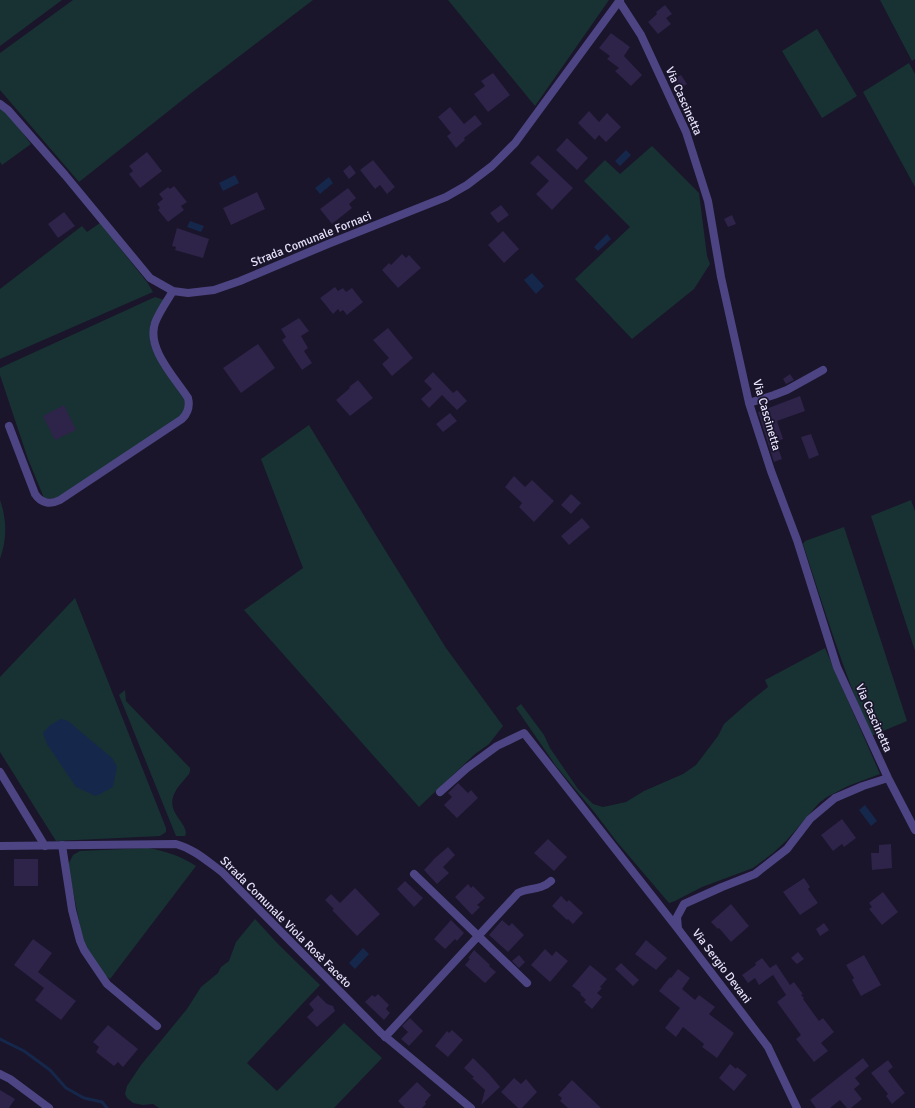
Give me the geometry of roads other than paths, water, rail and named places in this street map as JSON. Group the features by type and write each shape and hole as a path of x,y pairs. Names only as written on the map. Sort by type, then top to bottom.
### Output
{"street":[{"name":"Strada Comunale Fornaci","path":"0,104 8,110 65,175 150,278 174,291 188,293 214,290 240,281 446,197 467,185 492,166 515,143 619,0"},
{"name":"Via Cascinetta","path":"619,0 641,34 688,140 708,201 721,277 749,403 771,471 797,540 837,667 888,778 915,830"},
{"path":"9,426 35,494 41,501 48,503 60,500 182,419 188,411 188,398 163,361 155,344 154,336 156,321 174,291"},
{"path":"749,403 787,390 824,370"},
{"path":"440,792 467,768 497,746 524,733 678,929"},
{"path":"0,774 46,846"},
{"name":"Via Sergio Devani","path":"797,1108 768,1047 678,929 677,917 684,904 755,874 787,849 810,819 835,798 863,786 888,778"},
{"name":"Strada Comunale Viola Rosè Faceto","path":"0,846 176,844 197,853 222,872 385,1037 471,1108"},
{"path":"62,845 72,910 80,941 84,950 107,984 157,1026"},
{"path":"414,874 527,983"},
{"path":"385,1037 518,893 543,887 551,881"},
{"path":"0,1074 10,1079 49,1108"}],"water":[{"path":"626,150 631,155 620,166 615,161"},
{"path":"235,175 239,183 223,191 219,183"},
{"path":"329,177 333,183 320,194 315,188"},
{"path":"190,221 204,226 201,232 187,227"},
{"path":"607,234 611,239 598,251 594,247"},
{"path":"532,273 544,286 536,294 524,280"},
{"path":"61,719 68,721 112,758 117,767 113,787 96,796 76,787 47,744 43,733 50,725"},
{"path":"865,805 877,821 871,826 859,810"},
{"path":"363,948 369,954 355,969 349,963"}],"waterway":[{"path":"0,1039 24,1051 50,1070 66,1088 84,1098 102,1102 107,1108"}]}
